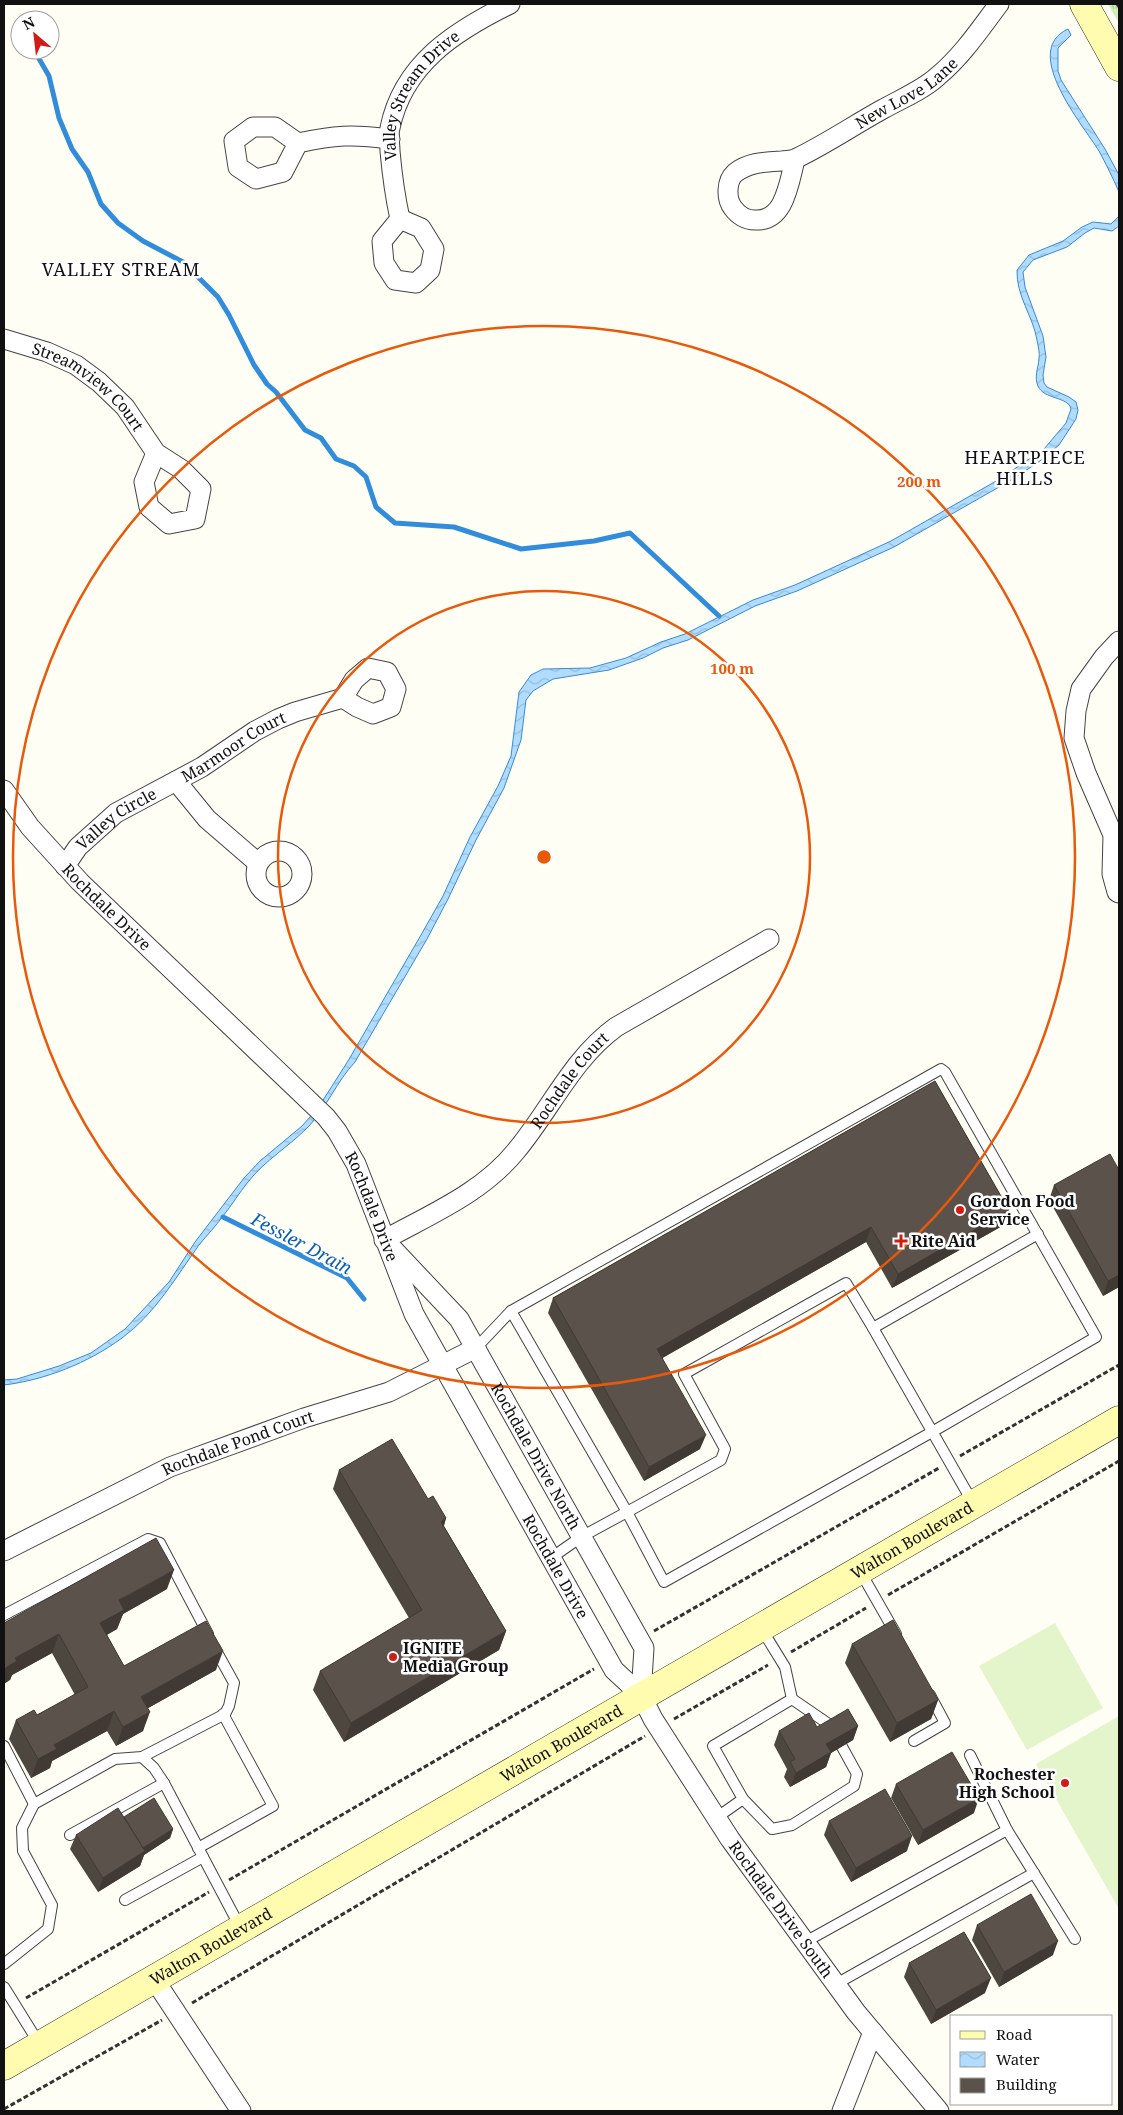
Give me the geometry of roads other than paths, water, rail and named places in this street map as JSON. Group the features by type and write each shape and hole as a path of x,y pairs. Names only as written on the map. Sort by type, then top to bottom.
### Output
{"main road":[{"path":"1084,4 1119,67"},
{"name":"Walton Boulevard","path":"4,2066 641,1695 1119,1420"}],"street":[{"name":"Valley Stream Drive","path":"400,219 392,183 389,129 403,89 423,61 445,42 510,4"},
{"name":"New Love Lane","path":"795,160 936,78 962,53 999,4"},
{"path":"298,143 333,136 356,135 390,139"},
{"name":"Streamview Court","path":"4,339 47,352 76,365 125,407 156,453"},
{"path":"1119,641 1104,657 1081,689 1076,711 1074,738 1086,774 1116,836 1112,874 1117,892 1119,893"},
{"name":"Marmoor Court","path":"258,863 208,819 176,781 202,767 255,731 278,719 343,698"},
{"name":"Valley Circle","path":"65,866 78,848 116,813 176,781"},
{"name":"Rochdale Drive","path":"4,790 30,828 65,866 326,1117 341,1138 356,1164 414,1314 608,1661 614,1670 641,1695"},
{"name":"Rochdale Court","path":"384,1240 487,1182 516,1151 581,1058 599,1039 616,1026 769,939"},
{"name":"Rochdale Drive North","path":"384,1240 459,1318 476,1348 644,1648 641,1695"},
{"name":"Rochdale Pond Court","path":"4,1551 170,1467 304,1418 389,1392 476,1348"},
{"name":"Rochdale Drive South","path":"641,1695 659,1728 716,1818 836,1984 938,2111"},
{"path":"154,1979 241,2111"},
{"path":"842,2111 873,2032"}],"lane":[{"path":"476,1348 511,1311 941,1069 945,1072 1096,1337 932,1432 664,1582 627,1512 511,1311"},
{"path":"873,1328 1038,1234"},
{"path":"551,1558 581,1537 721,1460 725,1449 684,1374 846,1283 973,1504"},
{"path":"4,1615 148,1539 160,1543 234,1684 230,1706 223,1714 142,1757 116,1759 34,1804 22,1828 23,1851 52,1905 48,1929 4,1964"},
{"path":"859,1570 902,1645"},
{"path":"760,1627 785,1667 792,1699 830,1725 857,1774 854,1786 792,1825 772,1828 744,1799 713,1746 792,1699"},
{"path":"914,1741 945,1723 926,1688"},
{"path":"125,1900 273,1806 223,1714"},
{"path":"4,1746 34,1804"},
{"path":"970,1755 1007,1830 1075,1939"},
{"path":"142,1757 154,1768 164,1783 240,1928"},
{"path":"70,1835 164,1783"},
{"path":"716,1818 744,1799"},
{"path":"805,1942 1007,1830"},
{"path":"836,1984 1034,1873"},
{"path":"4,1986 40,2045"}],"water":[{"path":"1068,29 1071,35 1058,48 1058,71 1061,80 1105,149 1119,175 1119,192 1099,151 1070,107 1052,70 1050,54 1055,39"},
{"path":"1119,216 1119,226 1112,231 1094,228 1067,247 1033,260 1023,272 1025,287 1043,336 1046,357 1043,375 1044,383 1047,387 1076,402 1078,410 1076,419 1059,445 1040,461 1013,479 894,547 797,591 755,606 688,640 663,648 643,658 609,670 553,679 533,691 526,700 521,740 504,788 476,840 448,899 427,939 355,1062 315,1119 302,1133 255,1174 199,1245 164,1295 134,1328 109,1347 81,1363 50,1375 4,1385 4,1380 17,1379 59,1366 91,1353 125,1329 169,1282 195,1242 244,1178 260,1161 302,1126 318,1108 348,1061 443,896 470,837 498,786 511,756 519,692 531,675 543,669 590,668 626,658 661,642 685,634 753,600 795,585 891,541 998,480 1044,449 1066,423 1071,409 1065,402 1045,394 1038,386 1036,376 1039,357 1038,347 1035,331 1019,289 1017,270 1029,255 1063,241 1082,227 1093,222 1111,224"}],"waterway":[{"path":"40,60 49,76 59,118 72,149 88,172 101,204 118,223 143,241 183,262 218,297 254,365 267,384 276,392 305,430 321,438 336,459 354,466 366,477 376,507 395,523 454,527 521,549 594,541 630,533 719,616"},
{"name":"Fessler Drain","path":"223,1217 347,1278 364,1299"}],"place":[{"name":"Gordon Food Service","path":"960,1210"},
{"name":"Rite Aid","path":"901,1241"},
{"name":"IGNITE Media Group","path":"393,1657"},
{"name":"Rochester High School","path":"1065,1783"}],"district":[{"name":"VALLEY STREAM","path":"121,269"},
{"name":"HEARTPIECE HILLS","path":"1025,467"}]}
